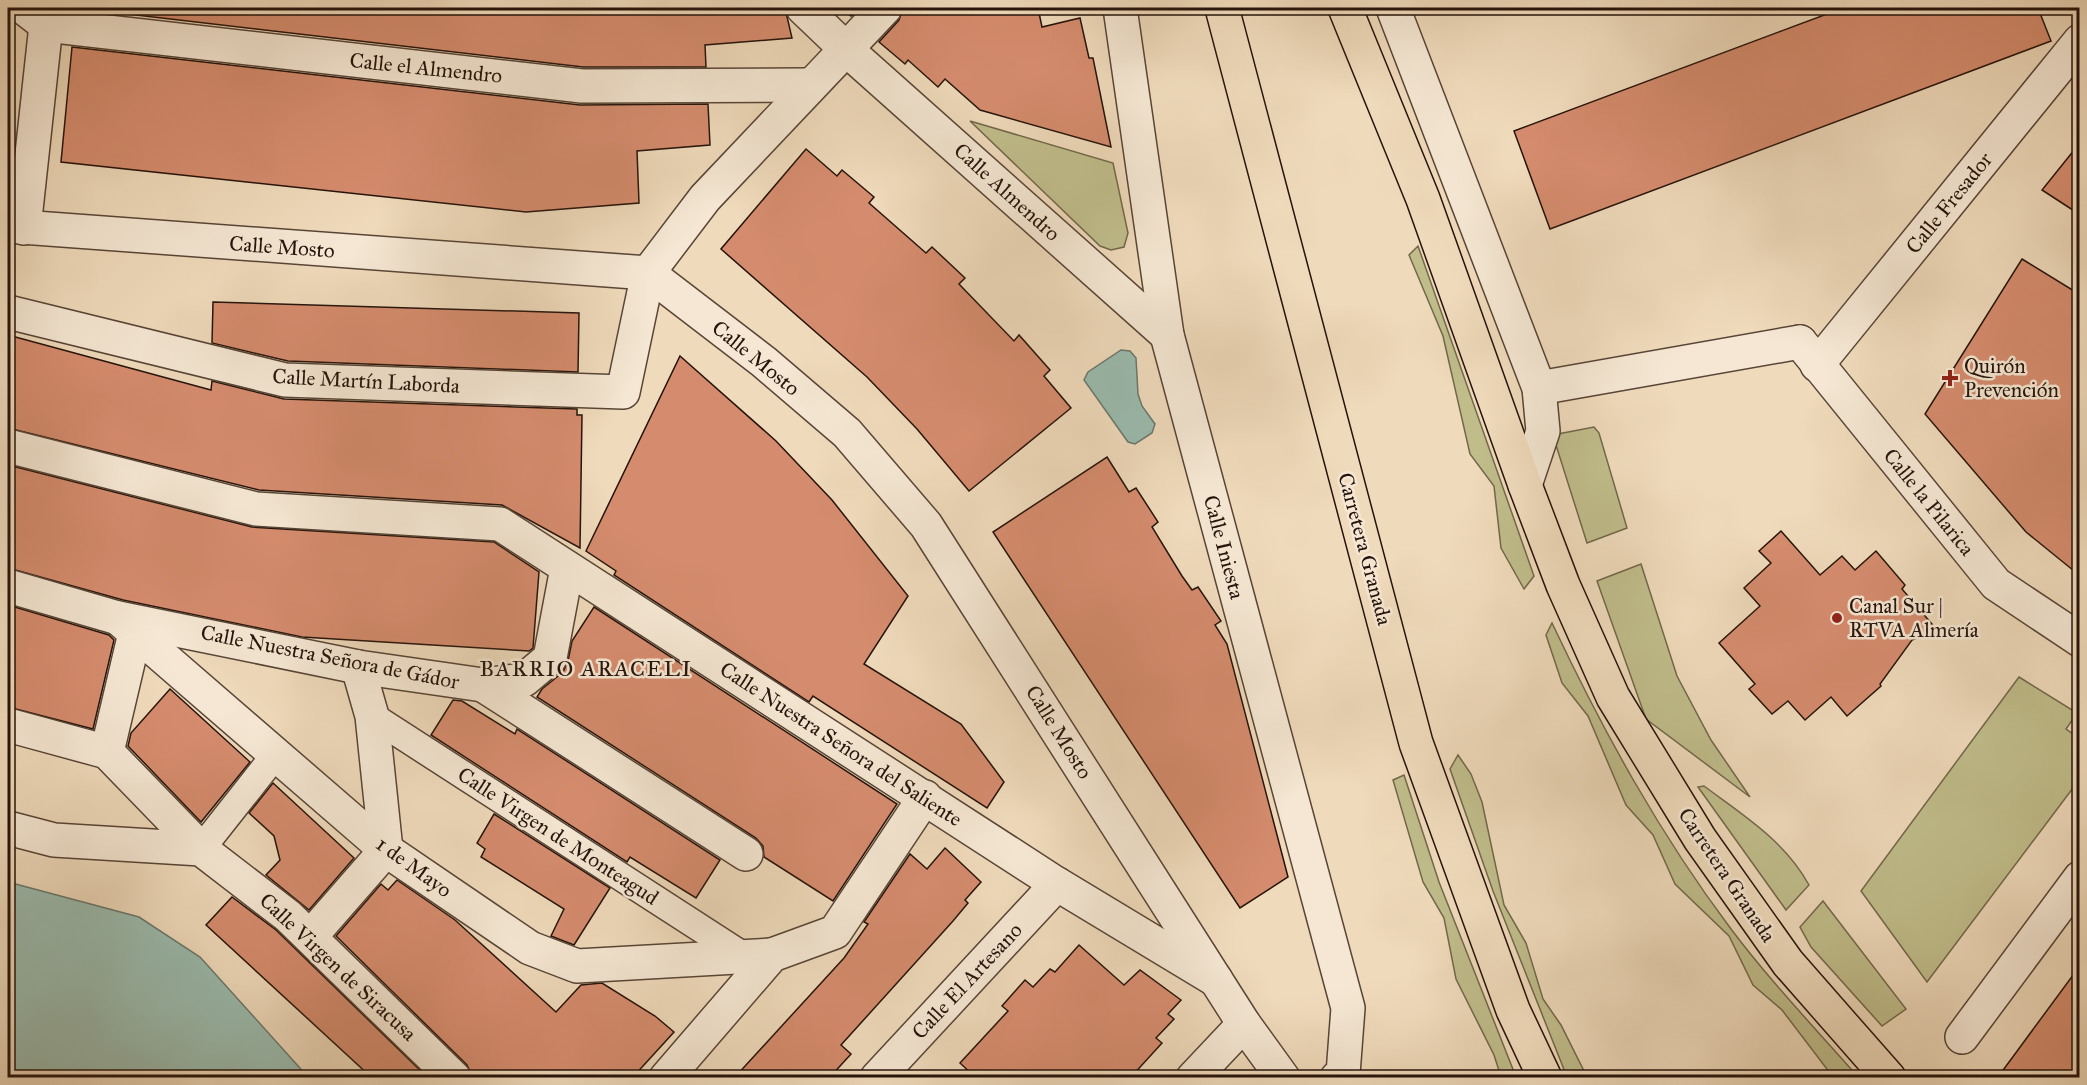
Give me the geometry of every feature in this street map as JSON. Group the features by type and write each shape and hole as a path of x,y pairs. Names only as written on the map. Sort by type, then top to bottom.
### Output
{"main road":[{"name":"Carretera Granada","path":"1222,8 1416,743 1513,1010 1545,1077"},
{"name":"Carretera Granada","path":"1345,8 1423,199 1525,486 1563,585 1612,698 1700,838 1788,963 1889,1077"}],"street":[{"name":"Calle Almendro","path":"803,8 847,50 1167,335"},
{"path":"648,273 705,198 809,85 847,50 885,8"},
{"name":"Calle Iniesta","path":"1120,8 1167,335 1348,1008 1343,1074 1337,1077"},
{"path":"1392,8 1539,388 1543,431 1525,486"},
{"path":"16,227 35,16"},
{"name":"Calle el Almendro","path":"35,16 582,86 809,85"},
{"name":"Calle Fresador","path":"1808,353 2079,41"},
{"name":"Calle Mosto","path":"16,227 648,273 764,362 847,433 926,525 1244,1024 1283,1077"},
{"name":"Calle Martín Laborda","path":"8,312 285,380 623,392 648,273"},
{"path":"1539,388 1808,353"},
{"name":"Calle la Pilarica","path":"1808,353 1996,584 2079,640"},
{"name":"Calle Nuestra Señora del Saliente","path":"8,446 256,509 500,524 1058,884 1216,980"},
{"name":"Calle Nuestra Señora de Gádor","path":"8,586 127,626 358,667 483,685 524,680 550,658 567,568"},
{"path":"8,725 107,752 127,626"},
{"name":"1 de Mayo","path":"127,626 386,850 530,948 577,966 758,956"},
{"path":"310,937 386,850 372,716 358,667"},
{"path":"483,685 746,854"},
{"name":"Calle Virgen de Monteagud","path":"372,716 758,956"},
{"name":"Calle Virgen de Siracusa","path":"107,752 201,849 288,916 454,1077"},
{"path":"8,828 54,840 201,849 276,754"},
{"path":"666,1077 758,956 835,932 925,797"},
{"path":"1962,1037 2079,878"},
{"name":"Calle El Artesano","path":"877,1077 1058,884"},
{"path":"1193,1077 1244,1024"}],"shaded area":[{"path":"970,121 1113,163 1128,233 1124,247 1111,250 1100,246"},
{"path":"1418,246 1534,576 1524,589 1501,548 1494,486 1470,454 1443,336 1409,255"},
{"path":"1121,350 1130,351 1136,358 1138,394 1142,406 1155,424 1152,433 1135,444 1128,442 1084,380 1088,372"},
{"path":"1594,427 1599,433 1627,528 1587,543 1555,442 1558,434"},
{"path":"1641,564 1677,676 1711,740 1750,797 1646,719 1597,581"},
{"path":"1552,623 1612,742 1680,856 1746,948 1858,1077 1833,1077 1782,1010 1753,985 1729,936 1675,884 1653,835 1626,805 1588,716 1562,683 1546,635"},
{"path":"2019,677 2077,713 2066,729 2079,738 2079,780 1927,982 1861,891"},
{"path":"1458,755 1471,774 1482,802 1504,905 1526,943 1543,999 1561,1025 1587,1077 1567,1077 1493,891 1450,769"},
{"path":"1404,775 1439,882 1516,1077 1501,1077 1494,1055 1456,979 1444,918 1423,882 1393,780"},
{"path":"1704,786 1776,842 1799,869 1809,885 1786,910 1698,787"},
{"path":"8,882 139,917 200,957 308,1077 8,1077"},
{"path":"1823,901 1906,1009 1882,1026 1811,947 1800,927"}],"building":[{"path":"76,8 785,8 792,38 705,45 706,67 583,67"},
{"path":"841,8 860,8 851,16"},
{"path":"903,8 1038,8 1042,27 1080,18 1089,58 1093,58 1111,147 980,110 945,79 938,87 908,60 905,64 879,42 899,20"},
{"path":"1843,8 2038,8 2051,41 1550,229 1514,131"},
{"path":"72,47 580,105 708,104 710,145 637,151 639,203 526,212 61,162"},
{"path":"2079,144 2079,214 2042,190"},
{"path":"806,149 837,176 842,170 874,197 869,203 926,253 932,247 965,278 959,284 1014,341 1019,335 1050,370 1044,376 1071,408 969,491 917,429 867,377 721,249"},
{"path":"2022,259 2079,294 2079,575 2026,532 1925,414"},
{"path":"213,302 579,313 578,372 288,361 212,343"},
{"path":"8,335 211,390 212,381 284,399 577,409 577,415 582,415 580,548 502,505 259,490 8,428"},
{"path":"680,356 776,441 832,500 908,596 864,664 961,724 1004,782 987,808 813,696 809,702 614,575 616,571 586,551"},
{"path":"1107,457 1129,492 1136,488 1158,522 1152,527 1182,576 1192,590 1198,587 1221,621 1215,625 1227,644 1288,877 1240,908 993,532"},
{"path":"8,465 252,527 494,542 539,572 533,648 529,651 302,637 123,600 8,568"},
{"name":"Canal Sur | RTVA Almería","path":"1781,531 1820,575 1842,556 1855,570 1876,551 1905,585 1902,589 1937,630 1912,640 1880,684 1881,686 1847,716 1831,697 1805,720 1788,701 1772,714 1749,689 1755,684 1719,643 1760,606 1744,588 1771,563 1759,551"},
{"path":"8,605 109,635 114,640 93,729 8,707"},
{"path":"594,607 897,804 833,901 764,857 763,846 756,838 537,697 542,689 563,672 572,641"},
{"path":"170,689 250,762 201,822 128,746 131,733"},
{"path":"453,700 462,701 515,734 517,729 720,860 696,898 630,857 627,862 431,735"},
{"path":"273,783 354,858 309,910 266,875 280,860 274,836 249,813"},
{"path":"494,814 610,888 574,945 551,936 564,909 481,857 485,849 477,843"},
{"path":"945,848 981,882 965,900 968,903 953,921 841,1045 851,1054 830,1077 735,1077 844,958 868,924 864,922 910,854 927,869"},
{"path":"397,880 455,920 556,1012 581,985 602,983 655,1016 674,1032 633,1077 472,1077 467,1065 336,936 381,884 388,890"},
{"path":"232,897 276,930 427,1077 371,1077 206,925"},
{"path":"1079,945 1124,985 1140,970 1181,1000 1168,1014 1174,1019 1156,1038 1162,1043 1131,1077 975,1077 960,1063 1008,1011 1002,1006 1025,980 1033,987 1050,969 1055,972"},
{"path":"2079,967 2079,1077 1998,1077"}],"place":[{"name":"Quirón Prevención","path":"1950,378"},
{"name":"Canal Sur | RTVA Almería","path":"1837,618"}],"district":[{"name":"BARRIO ARACELI","path":"586,668"}]}
